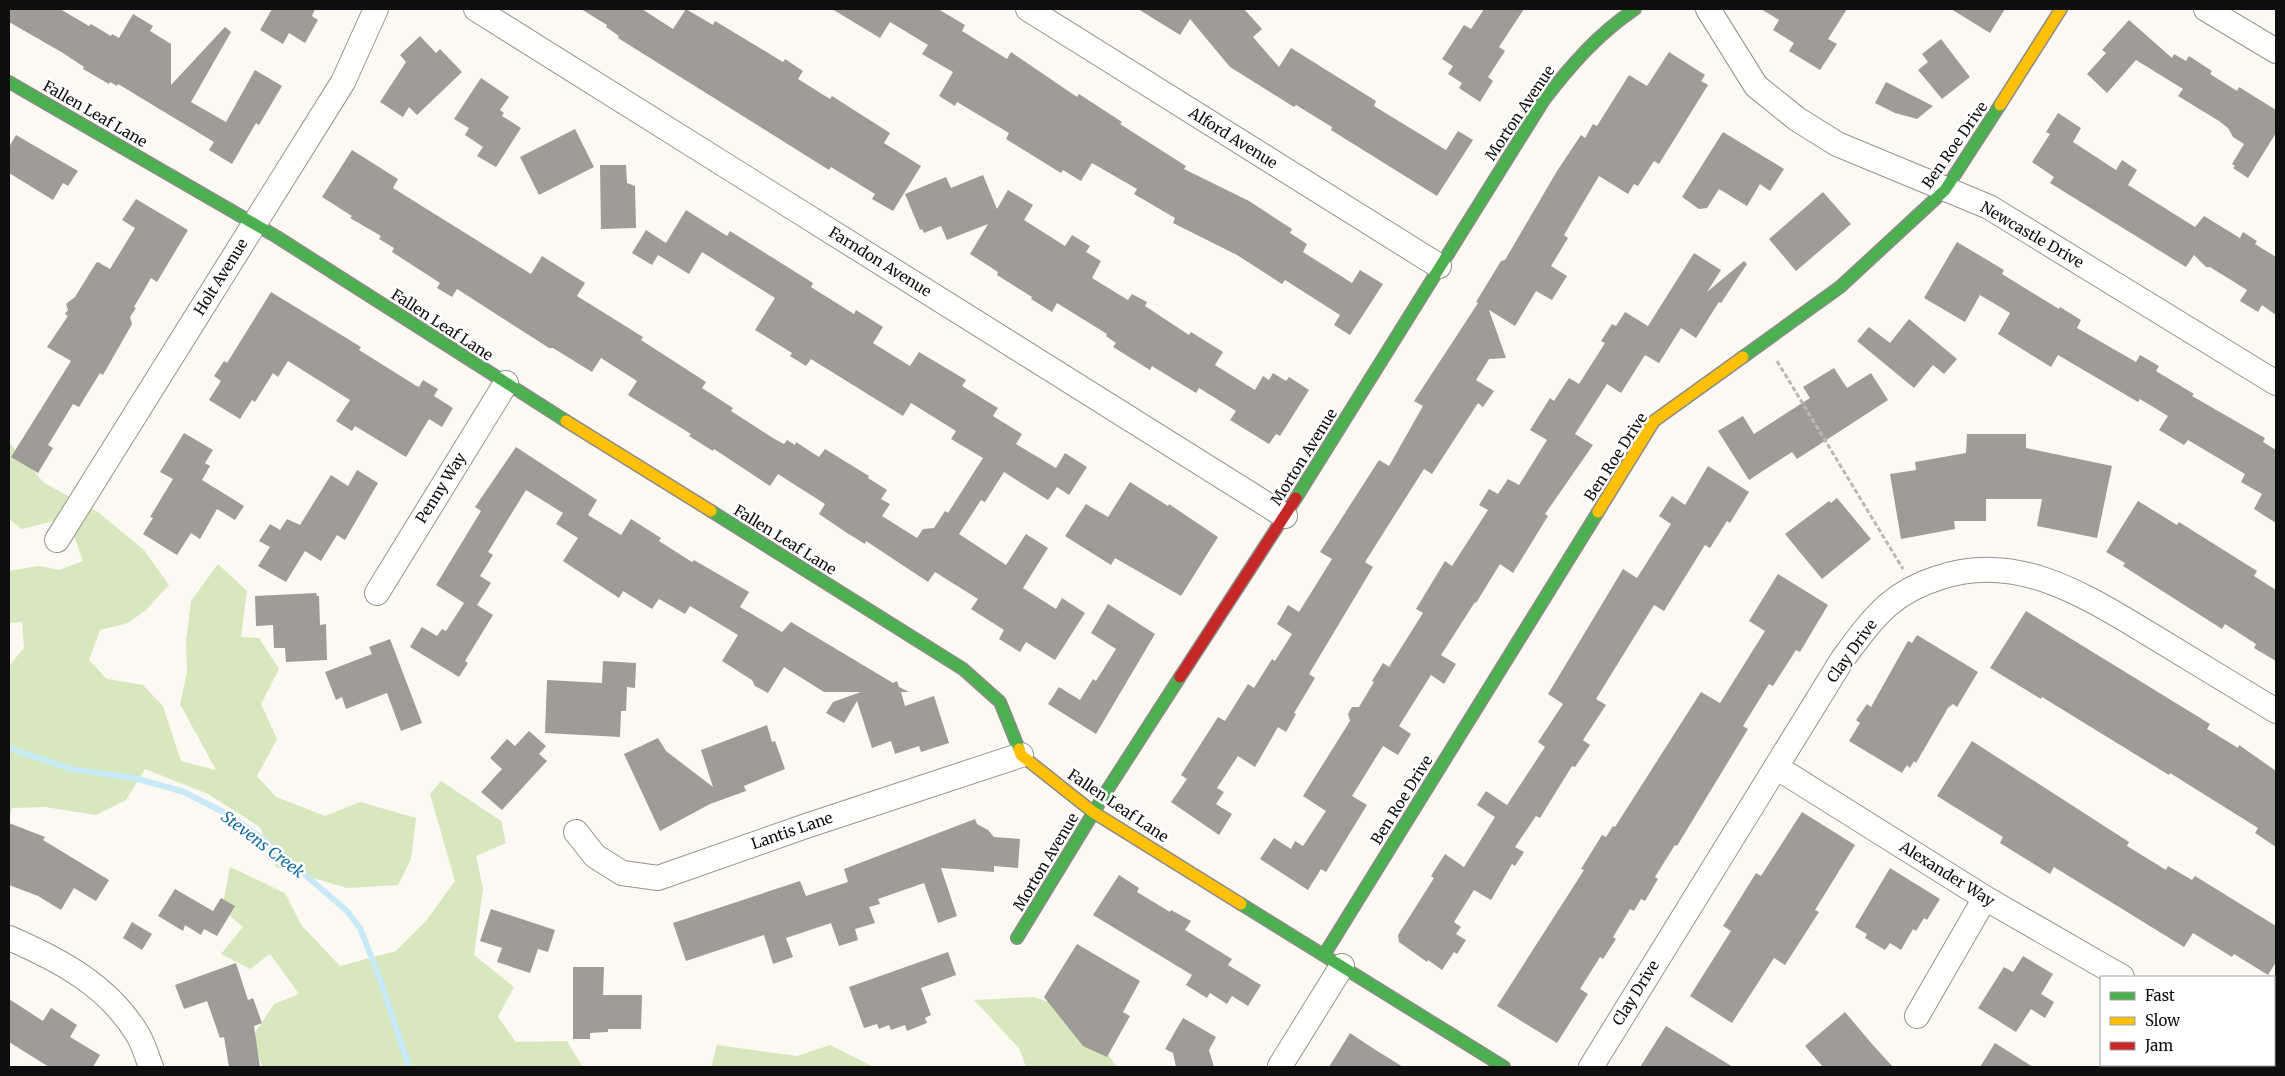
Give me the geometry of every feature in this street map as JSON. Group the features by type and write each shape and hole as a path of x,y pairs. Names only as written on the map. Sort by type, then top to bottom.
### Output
{"street":[{"name":"Holt Avenue","path":"57,540 343,82 376,9"},
{"name":"Farndon Avenue","path":"476,9 1285,516"},
{"name":"Alford Avenue","path":"1028,9 1439,266"},
{"name":"Morton Avenue","path":"1017,938 1094,812 1285,516 1544,100 1574,60 1598,36 1635,9"},
{"name":"Newcastle Drive","path":"1708,9 1756,86 1797,119 1837,144 1989,207 2276,383"},
{"name":"Ben Roe Drive","path":"1333,961 1654,421 1840,287 1945,190 2061,9"},
{"path":"2206,9 2276,51"},
{"name":"Fallen Leaf Lane","path":"9,82 255,223 506,383 963,669 1000,702 1021,755 1094,812 1504,1067"},
{"name":"Penny Way","path":"377,593 506,383"},
{"name":"Clay Drive","path":"1590,1067 1842,660 1863,630 1888,605 1914,586 1947,574 1976,568 2003,569 2032,574 2074,591 2276,711"},
{"name":"Lantis Lane","path":"576,832 595,856 622,872 658,878 803,826 1021,755"},
{"name":"Alexander Way","path":"1776,767 1985,898 2120,976"},
{"path":"1918,1016 1985,898"},
{"path":"9,938 79,972 107,995 138,1035 151,1067"},
{"path":"1280,1066 1333,961"}],"path":[{"path":"1765,341 1914,586"}],"green space":[{"path":"9,442 44,483 98,512 144,550 169,585 146,610 128,623 100,630 89,660 107,679 143,685 163,706 181,761 216,770 180,704 187,672 186,641 191,601 218,564 247,591 241,637 259,638 279,669 261,704 277,739 257,776 276,797 325,816 360,802 416,818 411,859 398,885 347,888 276,867 260,827 208,794 145,769 126,800 96,815 45,807 12,808 9,821 9,666 24,648 22,622 9,623 9,571 38,566 59,570 83,561 73,533 58,520 22,529 9,519"},
{"path":"441,781 501,821 506,843 476,856 483,889 474,955 514,987 498,1017 516,1042 567,1041 582,1066 262,1067 253,1036 274,1004 299,994 270,954 250,969 221,954 243,927 222,909 230,867 285,893 302,926 340,966 396,951 426,921 455,881 430,794"},
{"path":"1033,997 1078,1011 1117,1067 1026,1067 1019,1048 974,1000"},
{"path":"717,1045 797,1056 830,1045 874,1067 711,1067"}],"building":[{"path":"9,9 60,9 89,26 91,24 111,36 112,34 119,38 133,14 153,26 150,31 171,44 171,85 225,27 231,32 191,102 226,122 255,70 282,86 259,125 256,123 232,164 209,150 214,142 118,84 117,86 110,82 109,84 83,69 84,67 63,53 9,22"},
{"path":"272,9 315,9 312,16 318,20 305,43 289,33 283,44 260,30"},
{"path":"581,9 642,9 673,29 686,9 713,25 715,21 783,62 785,59 803,71 798,79 830,99 832,96 890,133 884,143 921,166 893,211 872,199 875,194 831,167 829,170 618,38 619,36 606,27 607,25"},
{"path":"832,9 938,9 965,25 962,31 1007,59 1011,52 1077,97 1079,94 1122,122 1120,124 1186,166 1184,169 1249,201 1292,229 1290,233 1307,244 1303,252 1352,283 1360,270 1383,284 1350,335 1334,325 1340,315 1285,280 1282,284 1237,255 1173,223 1175,218 1134,194 1137,189 1092,163 1081,181 1063,170 1061,173 1006,139 1009,133 957,102 955,106 939,96 953,72 922,54 928,45 890,22 880,38"},
{"path":"1138,9 1244,9 1262,29 1253,37 1279,67 1291,48 1376,101 1374,106 1446,150 1458,131 1473,140 1437,196 1331,130 1332,127 1296,105 1294,107 1230,67 1190,19 1180,35"},
{"path":"1484,9 1524,9 1499,47 1505,51 1488,77 1493,81 1480,102 1459,88 1462,83 1448,74 1453,66 1442,59 1464,25 1471,29"},
{"path":"1761,9 1847,9 1828,39 1837,44 1820,70 1789,51 1794,43 1773,30 1779,20"},
{"path":"1951,9 2005,9 1990,33"},
{"path":"2129,20 2172,58 2174,54 2186,61 2189,56 2212,71 2210,74 2237,91 2239,87 2276,110 2276,133 2248,178 2233,168 2235,166 2232,164 2244,144 2233,137 2228,128 2219,121 2178,96 2183,89 2136,60 2107,93 2087,74 2106,53 2102,50"},
{"path":"420,36 436,53 440,49 462,72 417,115 409,107 403,117 380,102 406,62 400,55"},
{"path":"1941,39 1970,77 1942,99 1918,70 1928,62 1922,54"},
{"path":"1669,52 1705,75 1701,81 1708,85 1659,164 1654,161 1638,186 1634,184 1628,194 1599,176 1564,235 1568,238 1551,266 1567,276 1552,300 1536,291 1515,326 1489,310 1506,358 1489,359 1476,380 1494,391 1483,407 1478,403 1432,474 1424,469 1365,562 1373,567 1309,674 1315,678 1294,713 1296,714 1286,732 1278,727 1255,767 1238,756 1217,788 1224,792 1216,804 1232,814 1219,835 1171,802 1187,779 1181,775 1218,717 1225,721 1248,684 1254,688 1272,659 1275,661 1292,634 1277,624 1288,605 1299,612 1332,559 1320,552 1379,460 1389,466 1423,406 1414,401 1478,303 1476,302 1501,261 1505,260 1557,171 1581,135 1585,138 1593,124 1597,126 1629,75 1647,86"},
{"path":"481,78 509,97 500,110 504,113 502,116 521,128 496,167 477,156 483,147 465,135 469,128 454,119"},
{"path":"1886,82 1933,106 1917,119 1895,113 1875,103"},
{"path":"2058,113 2081,128 2073,142 2116,170 2122,160 2137,170 2128,185 2195,227 2204,216 2240,238 2243,232 2257,241 2255,244 2276,257 2276,315 2262,305 2258,312 2240,301 2247,290 2210,267 2206,267 2194,255 2186,267 2050,183 2054,177 2032,162 2050,134 2046,132"},
{"path":"575,129 594,167 539,195 520,157"},
{"path":"1723,132 1784,169 1770,191 1760,184 1747,206 1719,189 1707,208 1699,209 1682,197"},
{"path":"16,135 78,171 68,186 63,183 53,200 9,173 9,147"},
{"path":"352,150 398,179 393,188 531,274 542,256 585,283 577,296 643,337 641,340 706,382 702,388 733,408 731,411 773,438 784,444 787,440 795,445 796,442 819,457 825,449 869,476 868,478 887,490 881,499 890,504 882,516 917,538 923,529 934,528 945,511 948,513 983,458 951,439 956,431 911,403 903,416 811,359 806,366 790,356 792,353 755,330 775,298 702,252 689,274 658,255 652,265 632,253 646,230 666,243 686,210 727,236 730,231 813,283 811,287 854,314 856,310 883,327 873,343 910,366 919,352 966,380 962,386 998,408 993,416 1022,434 1016,444 1056,468 1065,453 1087,467 1069,495 1057,487 1048,500 1004,472 985,502 981,500 959,534 1006,565 1026,534 1048,548 1023,588 1056,609 1062,598 1085,613 1055,660 1026,642 1020,652 999,639 1004,630 971,609 978,599 935,572 928,582 866,541 865,544 847,533 819,514 825,504 778,474 770,486 714,449 713,451 689,436 691,434 628,395 637,381 601,358 592,372 553,348 549,348 457,289 452,297 437,288 440,283 392,252 394,248 379,239 381,236 350,218 352,216 322,197"},
{"path":"600,165 626,165 627,183 635,186 636,228 601,229"},
{"path":"983,175 997,209 1008,190 1033,205 1024,220 1065,246 1072,235 1090,246 1086,252 1101,261 1092,278 1128,300 1132,294 1147,302 1145,306 1189,335 1191,332 1223,352 1215,365 1255,390 1263,376 1269,380 1273,373 1286,381 1289,377 1309,390 1280,436 1276,434 1269,444 1230,420 1236,411 1199,388 1196,393 1152,366 1150,370 1113,347 1116,343 1106,336 1107,334 1057,303 1052,312 997,275 998,272 970,254 988,224 947,240 941,226 924,233 922,229 920,230 905,194 946,177 951,188"},
{"path":"1823,192 1851,224 1796,271 1769,239"},
{"path":"136,199 188,230 157,282 151,278 134,307 136,308 130,317 132,324 103,375 100,373 79,407 73,404 48,445 53,448 38,473 11,457 71,361 47,347 68,316 65,314 68,310 66,304 75,297 96,263 98,262 110,269 135,228 122,220"},
{"path":"1957,242 2004,270 2002,274 2059,309 2060,307 2081,320 2077,328 2136,362 2140,355 2159,366 2156,371 2194,394 2192,396 2265,438 2263,442 2276,450 2276,523 2254,509 2262,494 2241,482 2245,474 2188,440 2184,445 2159,430 2168,416 2140,399 2138,402 2058,355 2051,367 1998,334 2010,313 1980,295 1965,322 1924,298"},
{"path":"1694,253 1721,270 1707,292 1744,261 1747,264 1696,338 1681,328 1659,363 1645,355 1621,393 1607,384 1575,434 1593,445 1545,514 1548,516 1513,573 1500,564 1441,655 1456,664 1444,684 1431,675 1399,726 1411,734 1398,755 1383,746 1352,796 1367,805 1326,872 1321,869 1308,890 1260,859 1274,838 1291,849 1295,841 1303,846 1326,811 1303,796 1350,721 1348,714 1352,707 1359,707 1383,663 1389,667 1423,613 1416,609 1445,561 1452,566 1488,510 1479,505 1489,489 1498,494 1508,479 1519,485 1547,440 1530,430 1550,398 1554,401 1569,378 1579,384 1605,343 1601,341 1612,324 1616,326 1625,312 1648,326"},
{"path":"271,292 361,347 359,350 415,385 419,387 423,380 438,389 434,396 453,408 442,427 429,419 406,457 355,426 352,431 336,421 350,400 288,361 278,377 273,373 255,402 252,400 240,419 209,400 221,381 214,376 224,361 227,363"},
{"path":"1909,319 1957,359 1944,374 1933,365 1914,388 1857,341 1869,327 1890,343"},
{"path":"1834,368 1847,388 1871,373 1888,400 1797,459 1792,452 1749,480 1718,431 1743,416 1754,434 1810,398 1803,387"},
{"path":"184,433 213,450 205,463 210,466 202,480 244,506 235,520 217,509 200,539 191,533 177,555 143,534 153,518 150,517 173,479 160,472"},
{"path":"1967,434 2026,434 2026,448 2112,466 2097,538 2037,526 2042,499 1986,499 1986,521 1954,521 1955,529 1901,539 1890,474 1916,470 1915,462 1966,453"},
{"path":"516,447 597,500 588,515 621,535 631,519 661,538 659,541 692,562 694,560 749,592 740,607 782,632 791,622 893,683 897,681 899,687 909,692 901,692 905,706 934,696 949,743 921,752 919,746 895,754 891,741 872,748 857,701 844,723 826,713 833,702 861,692 824,692 784,667 768,693 755,686 752,680 722,661 738,635 690,606 685,614 659,599 652,609 623,591 619,598 563,561 578,538 556,524 563,513 526,490 488,552 493,555 480,576 491,583 477,605 493,615 465,661 468,663 459,677 410,647 422,627 437,636 442,629 446,631 464,603 436,585 481,511 475,507"},
{"path":"1708,466 1749,492 1730,523 1727,521 1710,548 1705,545 1664,611 1654,605 1596,699 1606,705 1583,740 1590,745 1575,767 1572,766 1540,818 1536,816 1515,847 1524,852 1515,866 1512,864 1491,900 1474,890 1454,922 1461,927 1456,934 1466,940 1457,954 1454,952 1442,970 1428,960 1427,962 1399,942 1398,935 1434,878 1431,876 1445,854 1464,867 1495,817 1477,805 1486,791 1507,805 1545,747 1538,742 1563,704 1548,694 1623,569 1637,578 1671,524 1659,516 1672,496 1685,505"},
{"path":"357,470 378,483 345,540 337,535 321,561 305,551 286,582 258,566 270,547 259,541 270,524 280,530 287,519 300,525 331,475 348,486"},
{"path":"1130,482 1168,506 1169,504 1218,537 1181,596 1115,558 1111,565 1065,536 1086,504 1108,517"},
{"path":"1837,498 1871,539 1822,579 1785,534 1829,501 1831,503"},
{"path":"2138,501 2177,525 2179,522 2257,571 2254,576 2276,590 2276,661 2254,648 2256,644 2225,624 2222,629 2123,566 2125,563 2106,552"},
{"path":"1778,574 1828,605 1800,652 1796,650 1773,686 1769,684 1743,726 1748,729 1677,846 1675,845 1655,877 1658,879 1645,901 1641,899 1634,911 1630,909 1613,937 1616,939 1603,959 1600,957 1580,989 1588,994 1557,1043 1497,1006 1584,870 1581,869 1602,835 1606,837 1613,826 1615,827 1701,692 1720,703 1765,631 1749,621"},
{"path":"316,593 319,596 320,625 326,624 327,660 286,662 285,648 274,648 273,625 256,626 255,596"},
{"path":"1108,604 1155,634 1096,734 1048,704 1059,687 1080,700 1093,679 1096,681 1116,649 1091,633"},
{"path":"2026,611 2210,724 2207,729 2238,748 2239,745 2276,771 2276,847 2255,833 2258,828 2170,773 2169,775 2042,697 2041,699 1990,668"},
{"path":"1917,635 1978,672 1957,707 1953,704 1948,708 1916,763 1914,761 1910,768 1907,765 1902,773 1849,741 1860,723 1856,720 1867,704 1871,707 1908,641 1912,643"},
{"path":"390,639 422,723 401,731 387,693 346,709 342,697 336,700 325,672 372,654 369,647"},
{"path":"603,661 636,663 635,688 627,687 626,711 621,711 620,737 545,733 547,680 602,683"},
{"path":"767,725 772,742 775,741 785,769 744,786 746,791 710,804 660,831 624,754 658,738 666,751 713,787 701,750"},
{"path":"529,731 546,746 539,754 547,761 502,810 481,792 502,769 490,758 507,739 515,746"},
{"path":"1972,741 2129,842 2127,846 2166,870 2168,866 2192,880 2195,876 2276,926 2276,962 2268,975 2234,954 2232,957 2193,933 2184,947 2054,867 2050,874 2000,843 2003,837 1937,796"},
{"path":"1802,812 1855,845 1815,910 1819,912 1785,965 1774,958 1732,1023 1690,996 1731,931 1723,926 1756,873 1761,876"},
{"path":"975,819 977,824 988,830 994,837 1020,839 1018,868 994,866 994,872 941,868 957,916 938,923 924,883 878,899 880,904 869,907 875,923 855,929 858,940 839,946 831,923 786,938 793,957 773,964 764,935 686,961 673,923 800,881 806,896 848,882 844,869"},
{"path":"9,823 45,837 43,840 109,880 96,901 74,888 61,910 38,896 9,885"},
{"path":"1890,868 1940,899 1927,920 1924,918 1916,931 1913,929 1901,950 1890,943 1885,950 1865,938 1867,934 1855,927"},
{"path":"1119,875 1139,888 1137,892 1170,912 1171,910 1191,921 1185,930 1232,959 1228,965 1261,985 1248,1006 1232,996 1227,1004 1210,993 1207,998 1186,985 1192,975 1093,915"},
{"path":"175,889 213,911 221,898 235,906 217,936 204,929 201,935 185,925 183,931 158,916"},
{"path":"491,909 555,930 548,952 538,949 530,973 497,962 502,948 480,941"},
{"path":"132,922 152,934 142,950 123,938"},
{"path":"1077,944 1140,981 1123,1012 1130,1016 1107,1057 1083,1046 1044,997"},
{"path":"948,952 956,975 921,988 931,1015 925,1018 927,1023 907,1031 905,1025 891,1030 889,1025 879,1029 877,1024 864,1028 849,987"},
{"path":"2023,956 2053,974 2041,994 2054,1002 2045,1018 2031,1009 2016,1032 1978,1008 2004,967 2013,972"},
{"path":"236,963 248,1000 253,998 262,1023 254,1026 260,1067 229,1067 224,1037 220,1038 207,1001 184,1009 175,985"},
{"path":"573,967 604,967 603,995 642,995 641,1029 608,1029 608,1032 590,1033 590,1039 573,1039"},
{"path":"9,999 43,1021 51,1008 77,1025 70,1037 100,1055 93,1067 49,1067 9,1042"},
{"path":"1845,1012 1893,1067 1823,1067 1805,1046"},
{"path":"1183,1018 1216,1037 1209,1050 1214,1067 1176,1067 1173,1053 1165,1049"},
{"path":"1666,1026 1733,1067 1640,1067"},
{"path":"1350,1033 1371,1047 1403,1067 1329,1067"},
{"path":"1995,1043 2033,1067 1980,1067"}],"waterway":[{"name":"Stevens Creek","path":"9,748 71,769 135,778 184,792 231,816 268,843 347,911 360,928 380,979 409,1067"}],"traffic: fast":[{"path":"1296,498 1544,100 1586,51 1609,29 1635,9"},
{"path":"9,82 277,237 566,421"},
{"path":"1743,357 1840,287 1945,190 2000,105"},
{"path":"711,511 963,669 1000,702 1019,749"},
{"path":"1324,955 1598,512"},
{"path":"1017,938 1106,792 1180,677"},
{"path":"1241,904 1504,1067"}],"traffic: slow":[{"path":"2000,105 2061,9"},
{"path":"1598,512 1654,421 1743,357"},
{"path":"566,421 711,511"},
{"path":"1019,749 1021,755 1093,812 1241,904"}],"traffic: jam":[{"path":"1180,677 1296,498"}]}
